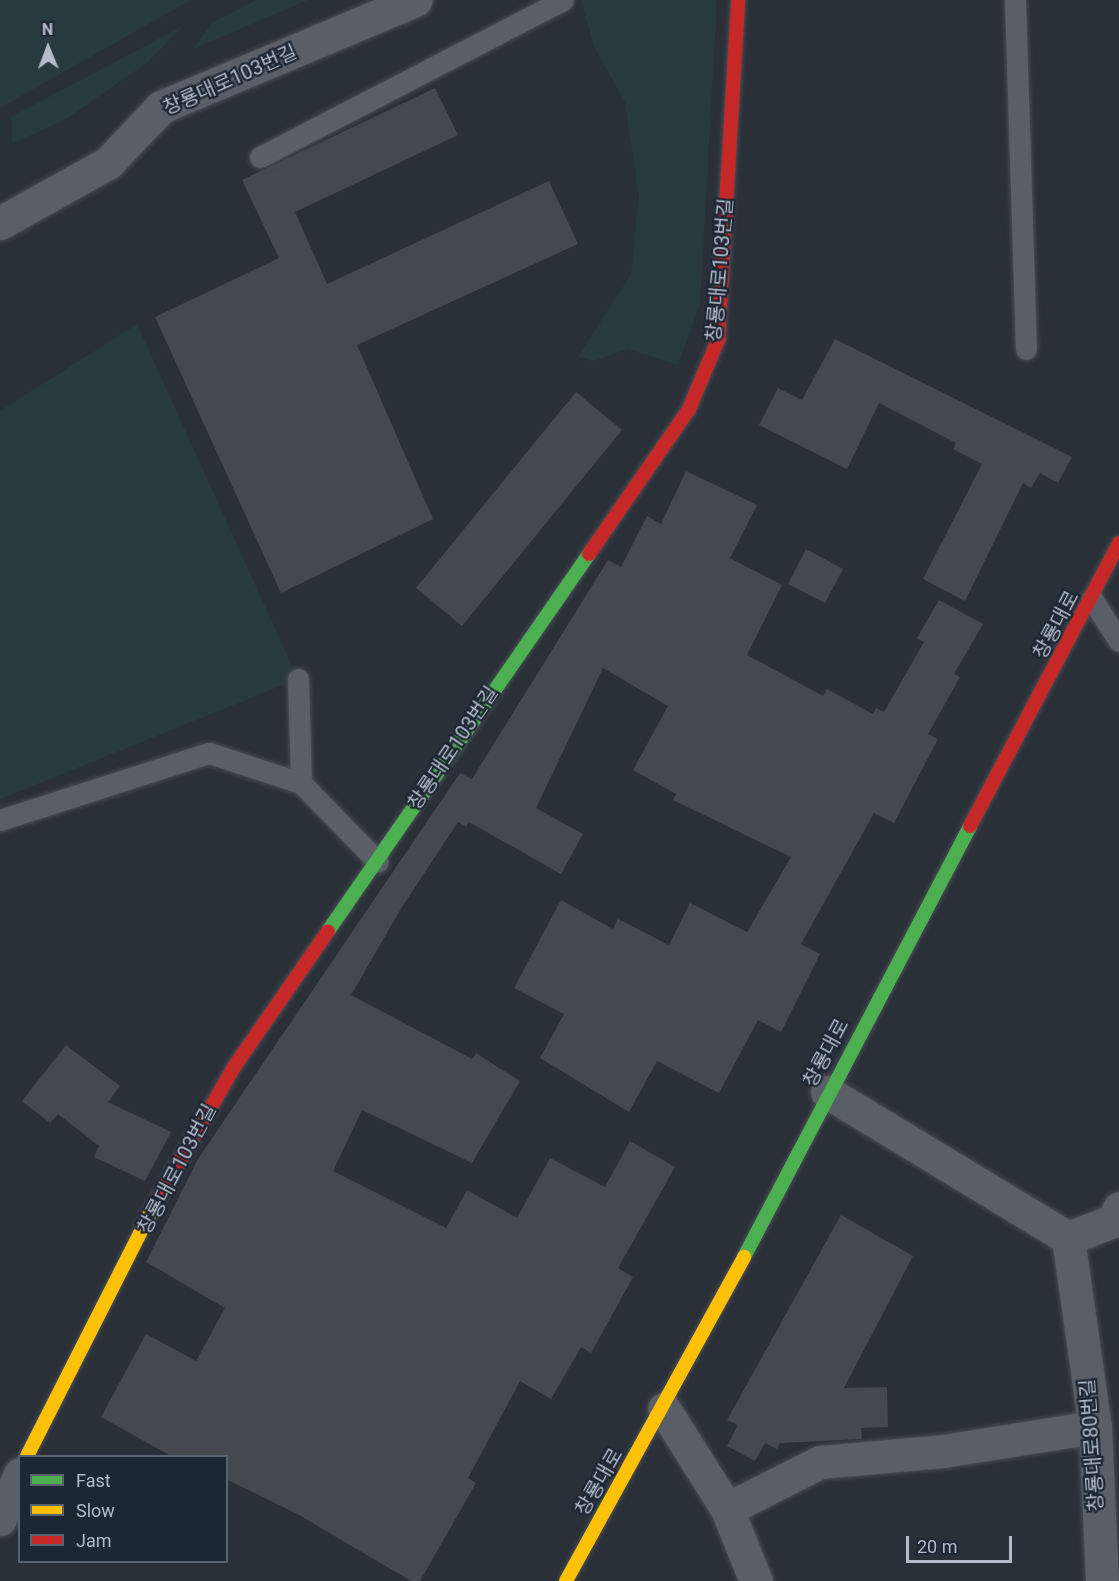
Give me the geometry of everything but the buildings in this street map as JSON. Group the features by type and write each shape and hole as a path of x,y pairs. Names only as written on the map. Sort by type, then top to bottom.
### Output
{"street":[{"name":"창룡대로103번길","path":"0,223 108,163 160,107 415,0"},
{"name":"창룡대로103번길","path":"28,1455 182,1150 567,579 689,409 718,340 738,0"},
{"name":"창룡대로","path":"566,1581 664,1409 827,1092 1092,599 1119,543"},
{"path":"827,1092 1068,1238 1113,1221 1119,1208"},
{"name":"창룡대로80번길","path":"1068,1238 1095,1427 1102,1581"},
{"path":"664,1409 727,1509 756,1581"},
{"path":"727,1509 820,1462 943,1451 1095,1427"},
{"path":"0,1519 18,1478"}],"lane":[{"path":"260,157 563,0"},
{"path":"1015,0 1026,349"},
{"path":"1092,599 1119,641"},
{"path":"298,680 301,783"},
{"path":"0,820 209,753 301,783 378,862"}],"green space":[{"path":"0,0 191,0 0,108"},
{"path":"256,0 308,0 193,49 212,23"},
{"path":"581,0 717,0 700,304 678,365 628,349 593,361 578,357 631,274 639,197 625,102 594,47"},
{"path":"183,26 147,63 66,119 12,144 11,117"},
{"path":"137,324 298,679 0,799 0,411"}],"traffic: fast":[{"path":"328,931 589,554"},
{"path":"744,1257 970,826"}],"traffic: slow":[{"path":"28,1455 155,1204"},
{"path":"566,1581 744,1257"}],"traffic: jam":[{"path":"589,554 689,409 718,340 738,0"},
{"path":"970,826 1119,543"},
{"path":"155,1204 234,1067 328,931"}]}
